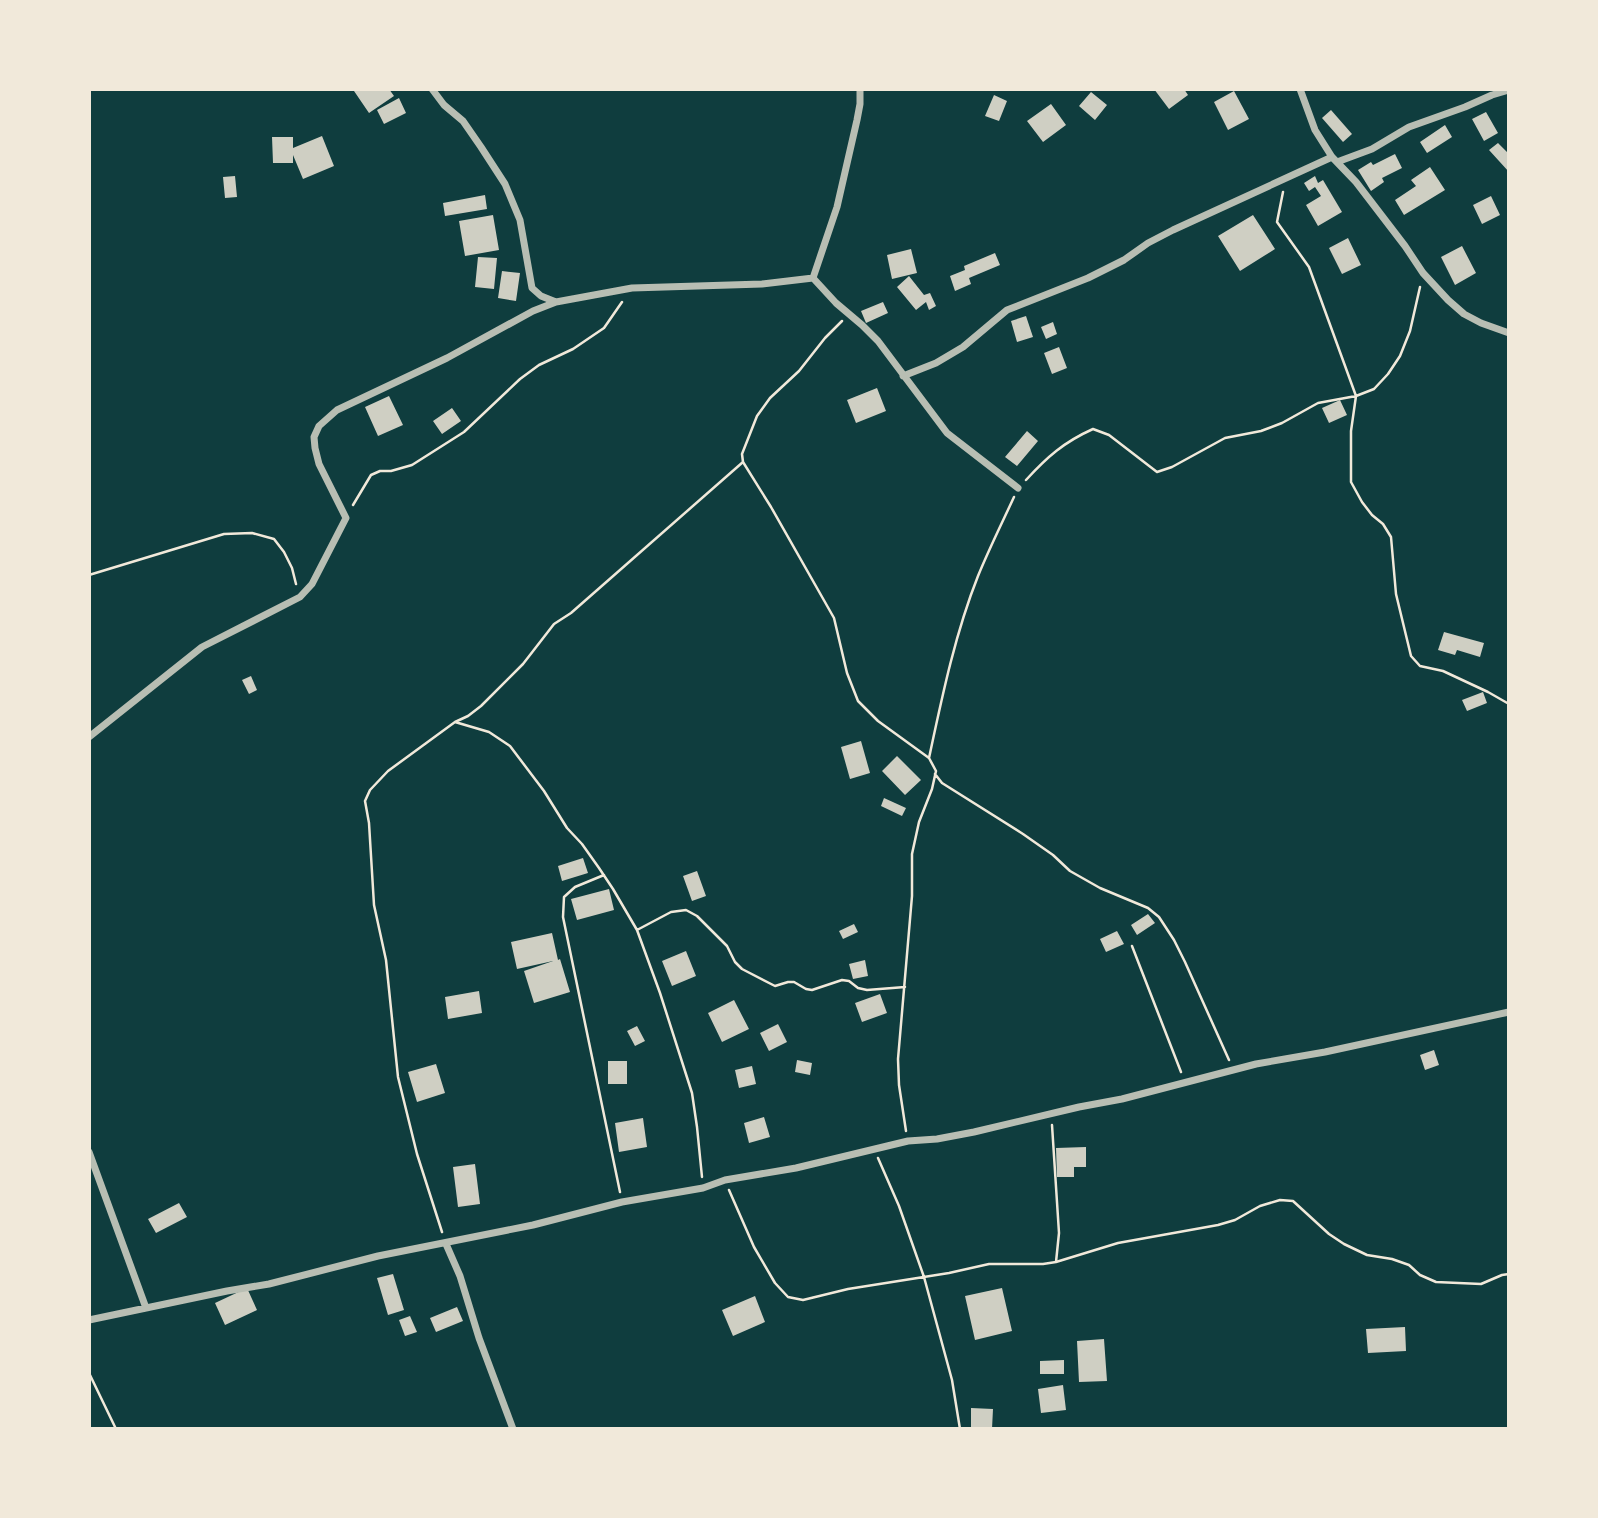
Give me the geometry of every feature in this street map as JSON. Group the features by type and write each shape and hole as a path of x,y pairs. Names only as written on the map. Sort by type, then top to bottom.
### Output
{"street":[{"path":"432,89 444,105 463,121 505,184 520,220 532,288 541,296 556,302"},
{"path":"813,278 837,207 857,121 860,89"},
{"path":"1300,89 1315,130 1335,160 1356,182 1423,273 1464,314 1509,333"},
{"path":"903,376 936,363 962,347 1007,310 1088,278 1173,230 1286,177 1372,149 1419,123 1509,90"},
{"path":"89,737 202,647 300,597 312,584 346,518 319,464 314,437 319,426 337,410 447,358 533,311 556,302 632,288 762,284 813,278"},
{"path":"813,278 878,341 947,433 1018,488"},
{"path":"89,1320 269,1284 378,1256 446,1244 622,1202 703,1188 725,1180 796,1168 908,1141 949,1137 1051,1115 1256,1064 1509,1012"},
{"path":"89,1152 146,1308"},
{"path":"446,1244 460,1276 479,1338 513,1429"}],"path":[{"path":"1286,177 1277,222 1309,267 1356,396 1351,431 1351,482 1362,502 1383,524 1391,537 1396,594 1411,656 1420,666 1443,671 1509,704"},
{"path":"929,758 958,638 978,576 1018,488 1045,459 1073,438 1093,429 1109,435 1157,472 1172,467 1225,438 1261,431 1318,403 1356,396 1374,389 1400,356 1410,331 1423,273"},
{"path":"346,518 371,474 412,465 464,432 520,379 539,365 573,349 604,328 632,288"},
{"path":"849,314 825,338 799,371 770,398 757,416 742,454 743,462 834,618 846,673 858,701 878,721 929,758 936,771 919,822 912,854 912,896 898,1059 899,1086 908,1141"},
{"path":"446,1244 417,1154 398,1077 386,960 374,905 365,801 370,790 388,771 455,722 468,716 501,688 554,624 571,613 743,462"},
{"path":"89,575 224,534 252,533 274,539 284,552 292,568 300,597"},
{"path":"455,722 489,732 510,746 544,791 567,828 604,875 636,930 660,993 692,1093 703,1188"},
{"path":"935,774 942,783 1023,834 1070,871 1100,888 1148,908 1159,917 1185,962 1233,1070"},
{"path":"604,875 575,887 564,897 563,916 622,1202"},
{"path":"636,930 671,912 686,910 697,916 727,946 742,969 775,986 794,982 812,990 842,980 867,990 905,987"},
{"path":"1132,946 1185,1082"},
{"path":"1051,1115 1059,1233 1056,1262"},
{"path":"874,1150 899,1206 924,1277 952,1380 960,1429"},
{"path":"725,1180 754,1247 775,1283 789,1297 803,1300 848,1289 989,1264 1056,1262 1118,1243 1218,1225 1280,1200 1293,1201 1344,1244 1367,1255 1409,1265 1420,1275 1436,1282 1481,1284 1509,1274"},
{"path":"89,1373 116,1429"}],"building":[{"path":"389,89 394,96 369,113 354,91"},
{"path":"1154,89 1184,89 1188,95 1169,109"},
{"path":"1234,91 1249,119 1228,130 1214,102"},
{"path":"1091,92 1107,105 1095,120 1079,106"},
{"path":"994,95 1007,101 999,121 985,116"},
{"path":"399,98 406,113 384,124 377,110"},
{"path":"1051,104 1066,125 1043,142 1027,121"},
{"path":"1331,110 1352,134 1343,142 1322,118"},
{"path":"1486,112 1498,133 1484,141 1472,119"},
{"path":"1445,125 1452,137 1427,153 1420,142"},
{"path":"322,136 334,166 303,179 293,155 293,163 273,163 272,137 293,137 293,148"},
{"path":"1498,143 1509,154 1509,172 1489,150"},
{"path":"1395,154 1402,168 1382,178 1384,182 1371,191 1358,170 1371,162 1373,165"},
{"path":"1430,167 1445,190 1404,215 1395,200 1416,186 1411,180"},
{"path":"235,176 237,197 225,198 223,177"},
{"path":"1315,176 1318,183 1323,180 1342,212 1318,226 1306,205 1321,196 1315,187 1309,191 1304,183"},
{"path":"485,195 487,209 445,216 443,203"},
{"path":"1491,196 1500,215 1482,224 1473,205"},
{"path":"493,215 499,250 465,256 459,221"},
{"path":"1253,215 1275,249 1240,271 1218,236"},
{"path":"1348,238 1361,265 1342,274 1329,248"},
{"path":"1462,246 1476,273 1455,285 1441,257"},
{"path":"911,249 917,273 892,279 887,255"},
{"path":"995,253 1000,265 969,278 971,284 955,291 950,276 965,270 964,266"},
{"path":"478,257 497,258 494,289 475,287"},
{"path":"502,271 520,273 516,301 498,298"},
{"path":"909,276 924,295 930,293 936,306 929,310 926,302 916,310 897,287"},
{"path":"883,302 888,313 866,323 861,311"},
{"path":"1026,316 1033,337 1017,342 1011,321"},
{"path":"1053,322 1057,334 1046,339 1041,327"},
{"path":"1059,347 1067,368 1052,374 1044,353"},
{"path":"877,388 886,411 856,423 847,400"},
{"path":"389,396 403,425 378,436 365,407"},
{"path":"1340,400 1347,415 1329,423 1322,408"},
{"path":"452,408 461,421 442,434 433,421"},
{"path":"1027,431 1038,441 1017,466 1005,457"},
{"path":"1444,632 1484,643 1480,657 1457,650 1455,655 1438,650"},
{"path":"251,676 257,690 249,694 242,680"},
{"path":"1483,692 1487,703 1467,711 1462,700"},
{"path":"861,741 870,773 850,779 841,747"},
{"path":"897,756 921,780 905,795 882,771"},
{"path":"884,798 906,808 902,816 881,806"},
{"path":"583,858 588,873 562,881 558,866"},
{"path":"697,871 706,896 692,901 683,876"},
{"path":"609,889 614,910 577,920 571,899"},
{"path":"1148,914 1155,923 1137,935 1131,925"},
{"path":"854,924 858,932 843,939 839,931"},
{"path":"1117,931 1124,944 1106,952 1100,939"},
{"path":"552,933 558,960 560,959 570,992 534,1003 524,971 553,961 517,969 511,942"},
{"path":"686,951 696,976 672,986 662,961"},
{"path":"865,960 868,976 853,979 849,964"},
{"path":"479,991 482,1013 448,1019 445,997"},
{"path":"880,994 887,1013 862,1022 855,1003"},
{"path":"734,1000 749,1029 722,1042 708,1013"},
{"path":"778,1024 787,1042 769,1051 760,1033"},
{"path":"637,1026 645,1041 635,1046 627,1031"},
{"path":"1434,1050 1439,1065 1425,1070 1420,1055"},
{"path":"797,1060 812,1063 810,1075 795,1072"},
{"path":"608,1061 627,1061 627,1084 608,1084"},
{"path":"436,1064 445,1093 417,1102 408,1072"},
{"path":"752,1066 756,1084 739,1088 735,1070"},
{"path":"764,1117 770,1137 749,1143 744,1123"},
{"path":"643,1118 647,1147 619,1152 615,1123"},
{"path":"1086,1147 1086,1167 1074,1167 1074,1177 1057,1177 1056,1148"},
{"path":"475,1164 480,1204 458,1207 453,1167"},
{"path":"179,1203 187,1217 156,1233 148,1219"},
{"path":"393,1274 404,1310 388,1315 377,1278"},
{"path":"247,1288 257,1310 225,1325 215,1303"},
{"path":"1002,1288 1012,1331 975,1340 965,1296"},
{"path":"755,1296 765,1322 733,1336 722,1310"},
{"path":"457,1307 463,1321 436,1332 430,1318"},
{"path":"410,1316 417,1332 405,1336 399,1320"},
{"path":"1405,1327 1406,1351 1368,1353 1366,1329"},
{"path":"1104,1339 1107,1381 1079,1382 1077,1341"},
{"path":"1064,1360 1064,1374 1040,1374 1040,1361"},
{"path":"1063,1385 1066,1410 1041,1413 1038,1389"},
{"path":"971,1408 993,1409 992,1429 971,1429"}]}
